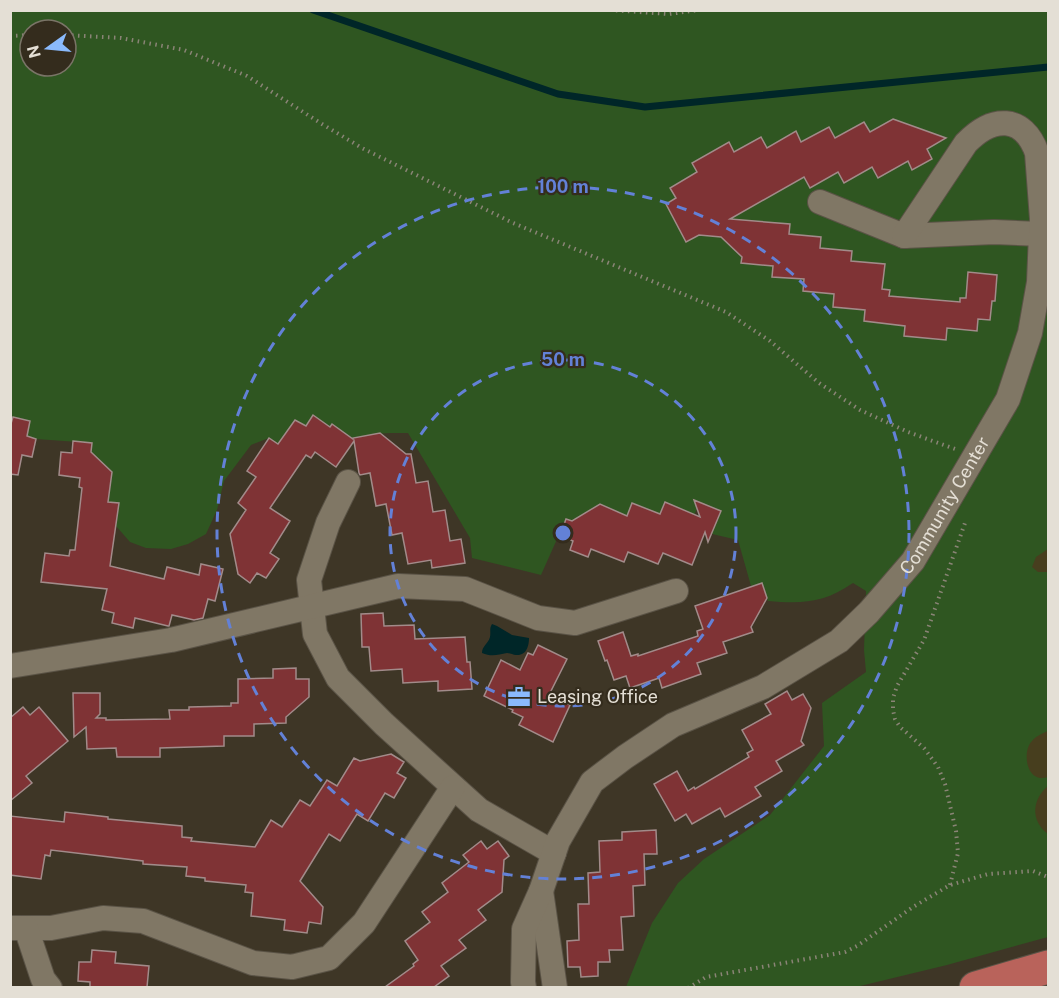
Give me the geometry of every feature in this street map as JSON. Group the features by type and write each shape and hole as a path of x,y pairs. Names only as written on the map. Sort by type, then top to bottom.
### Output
{"main road":[{"path":"976,987 1048,967"}],"street":[{"name":"Community Center","path":"524,987 524,929 541,891 558,841 592,782 673,725 763,687 838,642 869,612 913,561 1008,399 1030,333 1039,282 1042,219 1037,153 1028,135 1019,127 1008,123 995,124 975,134 966,143 904,236"},
{"path":"820,202 904,236 994,232 1041,234"},
{"path":"348,482 328,524 309,580 315,634 338,678 384,724 479,810 554,854"},
{"path":"10,666 171,640 398,586 465,590 538,618 575,623 676,591"},
{"path":"50,987 43,979 18,928 51,928 103,918 143,921 253,963 292,967 329,958 364,923 453,787"},
{"name":"Community Center","path":"541,891 555,987"}],"path":[{"path":"610,10 669,14 699,10"},
{"path":"78,36 121,38 184,50 247,76 362,148 513,223 726,312 770,341 819,383 860,410 908,432 958,450 967,470"},
{"path":"950,885 958,853 956,831 945,784 938,767 924,748 900,727 893,710 893,698 897,686 924,640 969,513"},
{"path":"688,987 706,977 845,952 950,885 988,874 1033,871 1048,877"}],"green space":[{"path":"11,11 1048,11 1048,937 856,987 626,987 652,923 678,883 704,859 770,815 824,746 822,703 866,672 864,650 866,591 853,583 832,595 813,601 768,601 762,583 751,586 738,540 712,534 721,511 700,503 694,515 665,502 660,514 633,503 627,516 599,504 594,515 578,523 566,519 541,575 472,558 470,538 408,433 374,434 354,440 313,415 306,426 295,420 278,444 269,438 251,445 224,481 217,510 206,534 188,544 171,549 146,548 130,542 116,526 119,504 108,502 112,471 101,469 102,462 98,458 91,457 92,443 36,439 27,436 30,421 13,417 11,427"}],"sand":[{"path":"1048,549 1048,572 1038,572 1032,567 1036,557"},
{"path":"1048,731 1048,777 1040,778 1029,769 1027,754 1029,745 1034,739"},
{"path":"1048,786 1048,834 1038,823 1035,810 1039,797"}],"water":[{"path":"492,624 512,635 529,638 525,652 520,655 482,653 490,637"}],"building":[{"path":"893,119 946,138 927,149 932,159 912,170 908,161 878,178 872,167 844,183 838,172 810,188 804,177 730,219 790,224 789,234 821,237 820,248 852,251 851,261 885,264 882,289 890,290 889,296 960,302 960,298 966,298 968,272 997,275 995,301 992,301 990,320 978,319 977,331 947,328 946,340 904,336 905,326 864,321 865,310 833,307 834,294 803,291 804,279 772,277 773,266 741,263 742,257 721,237 699,235 686,242 666,204 676,198 670,188 697,172 692,163 729,142 734,152 761,137 767,148 796,131 801,142 829,127 835,138 864,122 870,132"},
{"path":"313,415 330,427 332,424 353,439 380,433 406,454 411,454 416,483 428,481 433,512 445,510 450,541 461,539 465,563 432,568 431,560 408,564 402,533 392,535 386,504 376,506 370,473 360,475 359,473 354,441 336,467 315,452 311,458 306,455 270,508 290,521 270,553 279,559 266,578 257,573 250,583 238,574 230,534 246,510 238,503 256,477 247,471 269,438 278,444 295,420 306,426"},
{"path":"13,417 30,421 27,436 36,439 32,457 22,455 18,475 10,474 10,427"},
{"path":"73,441 92,443 91,452 112,472 108,502 119,503 110,566 164,579 167,567 199,575 201,564 223,569 215,601 208,599 203,618 194,620 172,615 168,626 135,618 133,628 112,623 114,613 102,610 107,589 41,582 45,553 69,556 70,550 75,550 82,488 79,487 80,478 59,475 61,452 72,453"},
{"path":"694,500 721,511 708,542 705,532 692,565 663,553 658,564 628,552 624,562 591,549 588,557 570,550 573,541 560,536 566,519 572,521 600,504 627,516 632,503 660,514 665,502 700,517"},
{"path":"762,583 767,598 751,627 753,632 723,642 727,653 697,663 701,674 662,688 659,678 630,688 626,676 614,680 598,641 623,632 631,656 638,654 638,656 698,636 697,631 703,629 695,606"},
{"path":"383,613 384,626 414,625 415,639 465,637 472,689 438,691 438,681 403,683 402,669 371,671 369,647 362,647 361,614"},
{"path":"538,645 567,659 549,695 570,705 553,742 519,725 523,717 484,696 501,660 520,670 528,653 533,655"},
{"path":"296,668 296,679 309,679 309,697 286,717 286,723 254,724 254,736 224,736 224,746 160,748 160,757 117,757 116,748 87,749 86,727 74,737 73,693 100,693 100,714 96,718 106,718 106,720 170,719 169,710 231,706 231,703 238,703 238,679 273,678 273,669"},
{"path":"787,691 792,700 803,694 811,708 801,741 804,745 776,761 782,771 755,787 761,796 725,817 720,808 692,824 686,814 675,821 654,784 677,771 688,791 749,757 747,753 753,750 742,730 771,714 765,704"},
{"path":"23,707 30,715 39,707 68,741 26,776 32,783 10,801 10,718"},
{"path":"391,754 404,762 397,773 406,778 394,798 385,793 368,821 357,814 340,841 329,834 300,881 323,907 321,924 309,922 307,933 284,930 285,920 251,916 253,893 245,892 246,885 205,881 205,878 186,876 187,867 143,864 143,861 51,850 50,856 45,855 41,879 10,875 10,816 64,822 65,812 108,817 108,819 182,826 182,837 192,838 191,841 255,847 271,820 282,827 300,800 310,806 327,780 337,786 354,758 360,761"},
{"path":"656,830 657,854 644,854 645,885 633,886 634,916 621,917 623,950 609,950 610,962 598,962 598,976 581,977 580,967 568,967 567,941 579,940 578,904 589,904 588,873 600,872 599,841 622,840 622,832"},
{"path":"481,841 487,849 498,841 509,856 504,860 502,892 478,910 486,920 459,940 466,948 441,966 449,976 434,987 385,987 414,966 413,964 418,960 405,941 430,922 422,912 448,892 442,883 469,862 463,855"},
{"path":"92,950 116,952 115,963 149,966 147,987 90,987 90,982 78,981 79,962 91,962"}],"waterway":[{"path":"313,10 558,94 645,107 1048,67"}],"place":[{"name":"Leasing Office","path":"519,697"}]}
